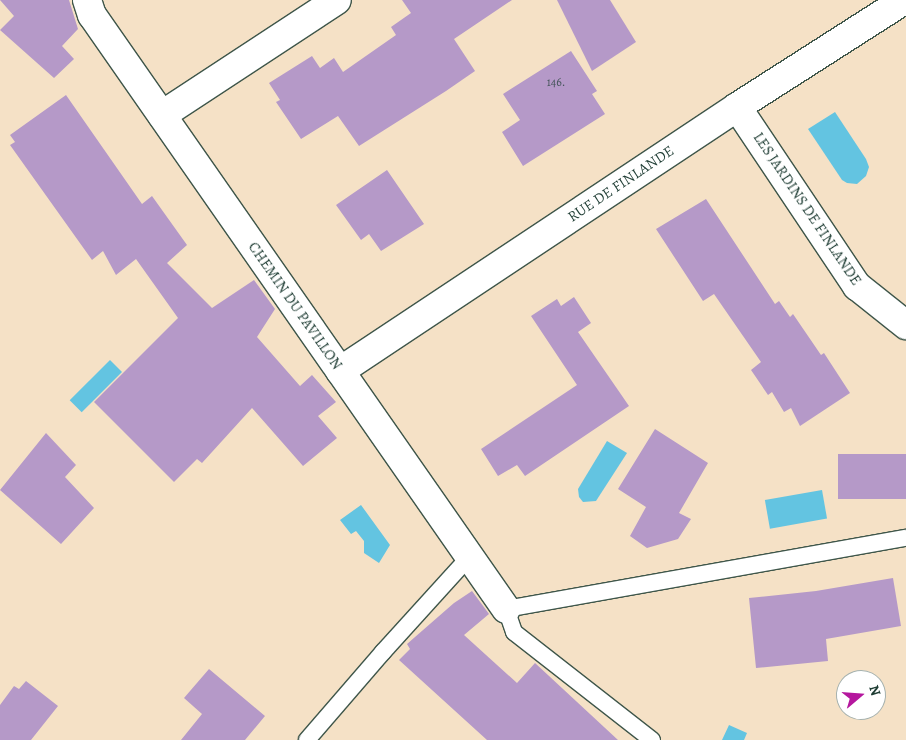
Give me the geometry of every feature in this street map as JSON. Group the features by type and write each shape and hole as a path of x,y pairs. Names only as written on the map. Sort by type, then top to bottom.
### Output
{"street":[{"name":"CHEMIN DU PAVILLON","path":"87,0 92,15 506,610"},
{"path":"162,115 337,0"},
{"name":"RUE DE FINLANDE","path":"340,371 737,107 904,0"},
{"name":"LES JARDINS DE FINLANDE","path":"737,107 857,286 906,325"}],"lane":[{"path":"652,740 514,632 506,610 906,538"},
{"path":"307,740 469,557"}],"water":[{"path":"835,112 866,159 869,167 866,176 857,184 847,183 842,180 808,129"},
{"path":"110,360 122,372 82,412 70,400"},
{"path":"607,441 627,453 596,501 583,502 579,497 578,489"},
{"path":"822,490 827,519 770,529 765,500"},
{"path":"361,505 390,545 379,563 364,553 364,541 356,531 351,534 340,520"},
{"path":"729,725 747,733 744,740 722,740"}],"building":[{"path":"0,0 69,0 78,29 62,46 74,59 54,78 0,30 14,16"},
{"path":"402,0 512,0 454,39 475,71 446,91 359,146 338,116 301,139 276,102 280,100 269,83 312,56 320,68 334,58 343,72 396,35 391,27 411,13"},
{"path":"557,0 610,0 636,42 592,71"},
{"path":"571,51 597,91 592,94 605,114 523,166 502,132 520,120 503,94"},
{"path":"66,95 142,204 152,196 187,245 167,263 212,308 254,280 275,309 257,337 300,386 312,375 336,402 318,416 337,438 303,466 252,408 202,463 197,459 174,482 94,402 178,318 136,259 116,275 103,251 92,260 10,145 15,142 10,135"},
{"path":"387,170 424,224 381,251 369,234 361,240 336,205"},
{"path":"706,199 775,304 779,301 790,317 793,314 821,355 824,353 850,393 800,426 791,408 784,412 772,392 768,395 751,370 761,362 714,294 703,301 656,229"},
{"path":"574,297 591,323 578,332 629,406 525,476 517,465 498,476 481,449 577,385 531,316 557,299 561,306"},
{"path":"655,429 708,463 679,513 691,519 678,539 647,548 630,536 646,507 618,489"},
{"path":"46,433 76,465 65,477 94,508 61,544 0,490"},
{"path":"838,454 906,454 906,499 838,499"},
{"path":"893,578 901,626 826,639 828,661 756,668 749,598 816,591"},
{"path":"472,591 489,614 464,635 517,683 535,663 618,740 487,740 399,660 410,649 407,644 454,603"},
{"path":"209,669 265,716 245,740 181,740 202,714 184,698"},
{"path":"26,681 58,706 31,740 0,740 0,705 14,686 19,689"}]}
